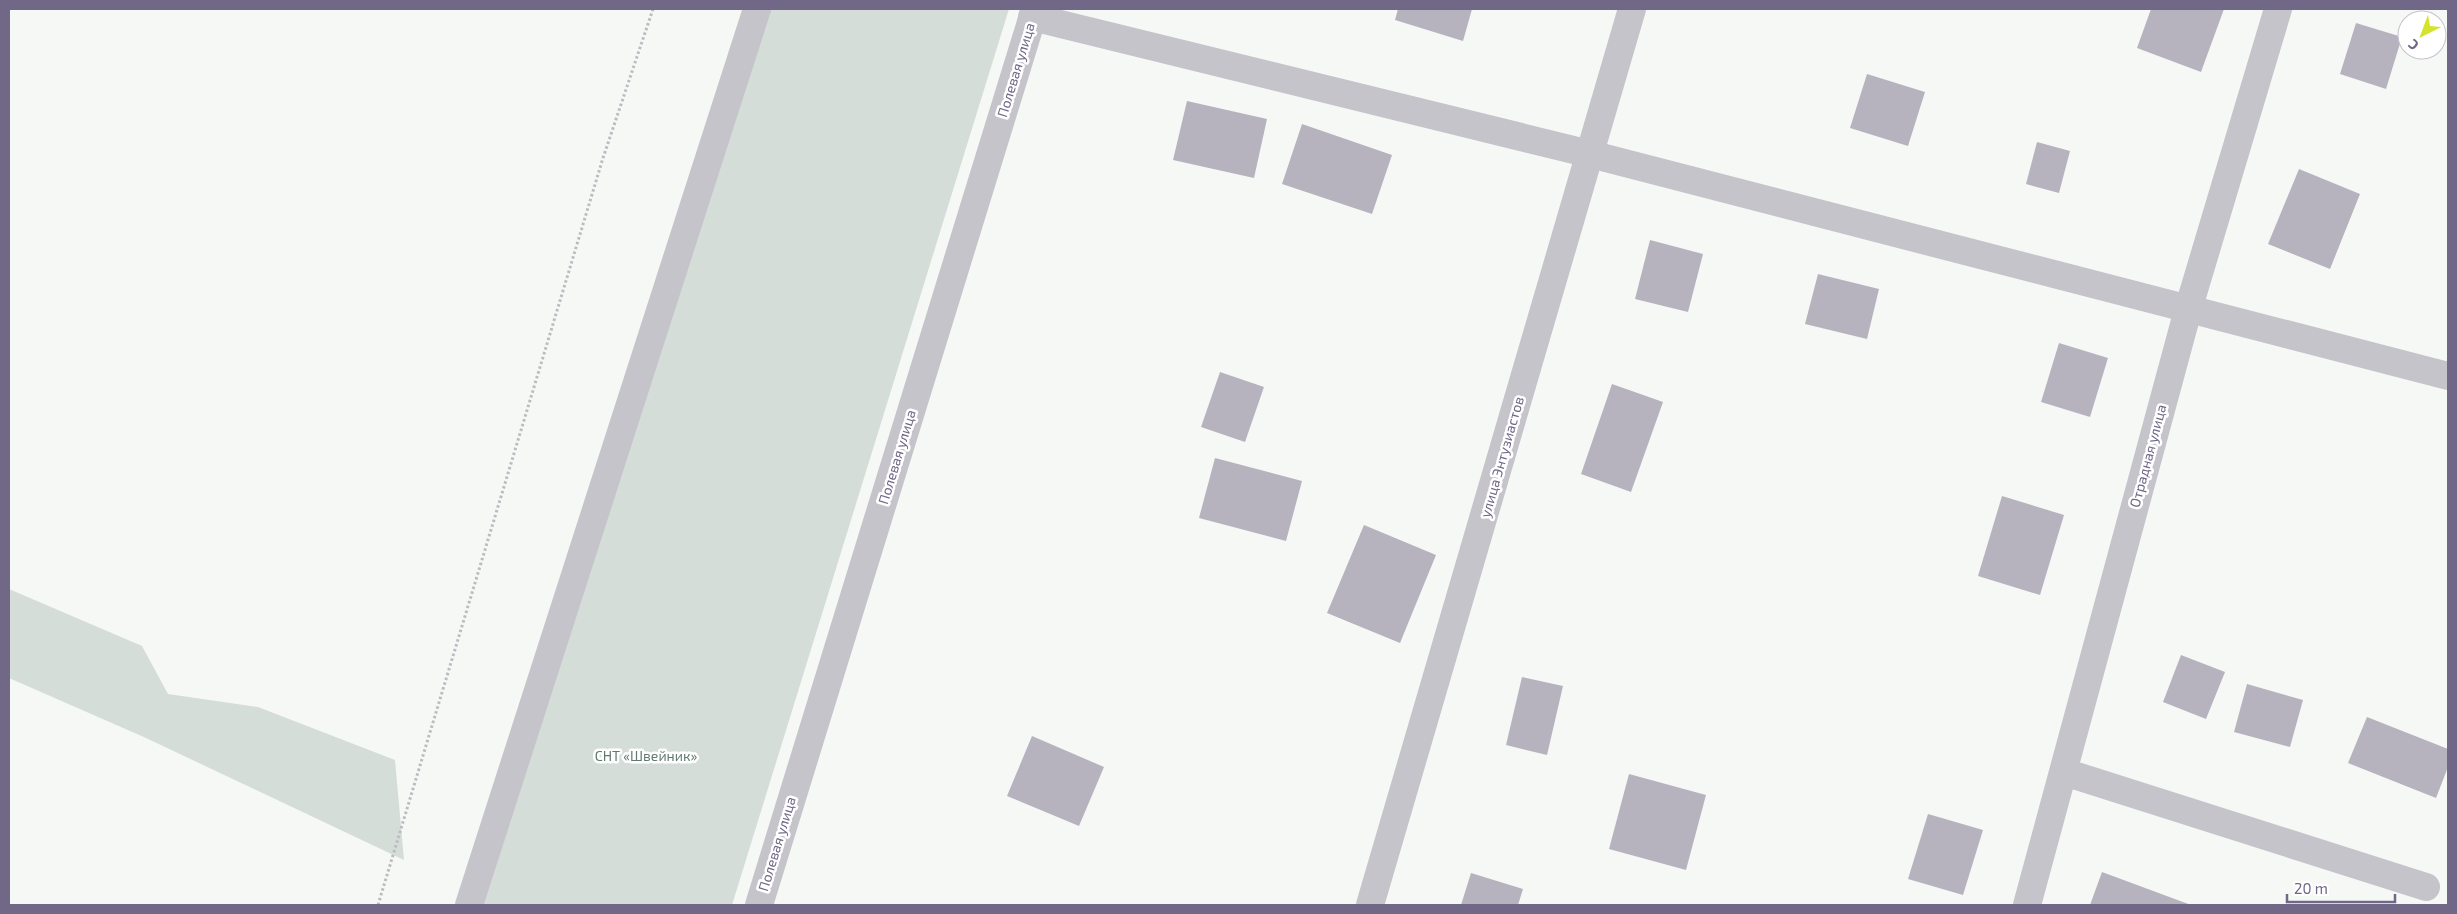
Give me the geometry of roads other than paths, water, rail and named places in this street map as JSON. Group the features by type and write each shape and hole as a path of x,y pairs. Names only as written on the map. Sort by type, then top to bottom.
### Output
{"street":[{"path":"469,905 757,9"},
{"name":"улица Энтузиастов","path":"1370,905 1632,9"},
{"name":"Отрадная улица","path":"2027,905 2188,310 2278,9"},
{"path":"1033,13 1590,154 2448,376"},
{"name":"Полевая улица","path":"759,905 1033,13"},
{"path":"2064,772 2426,887"}],"park label":[{"name":"СНТ «Швейник»","path":"646,756"}]}
